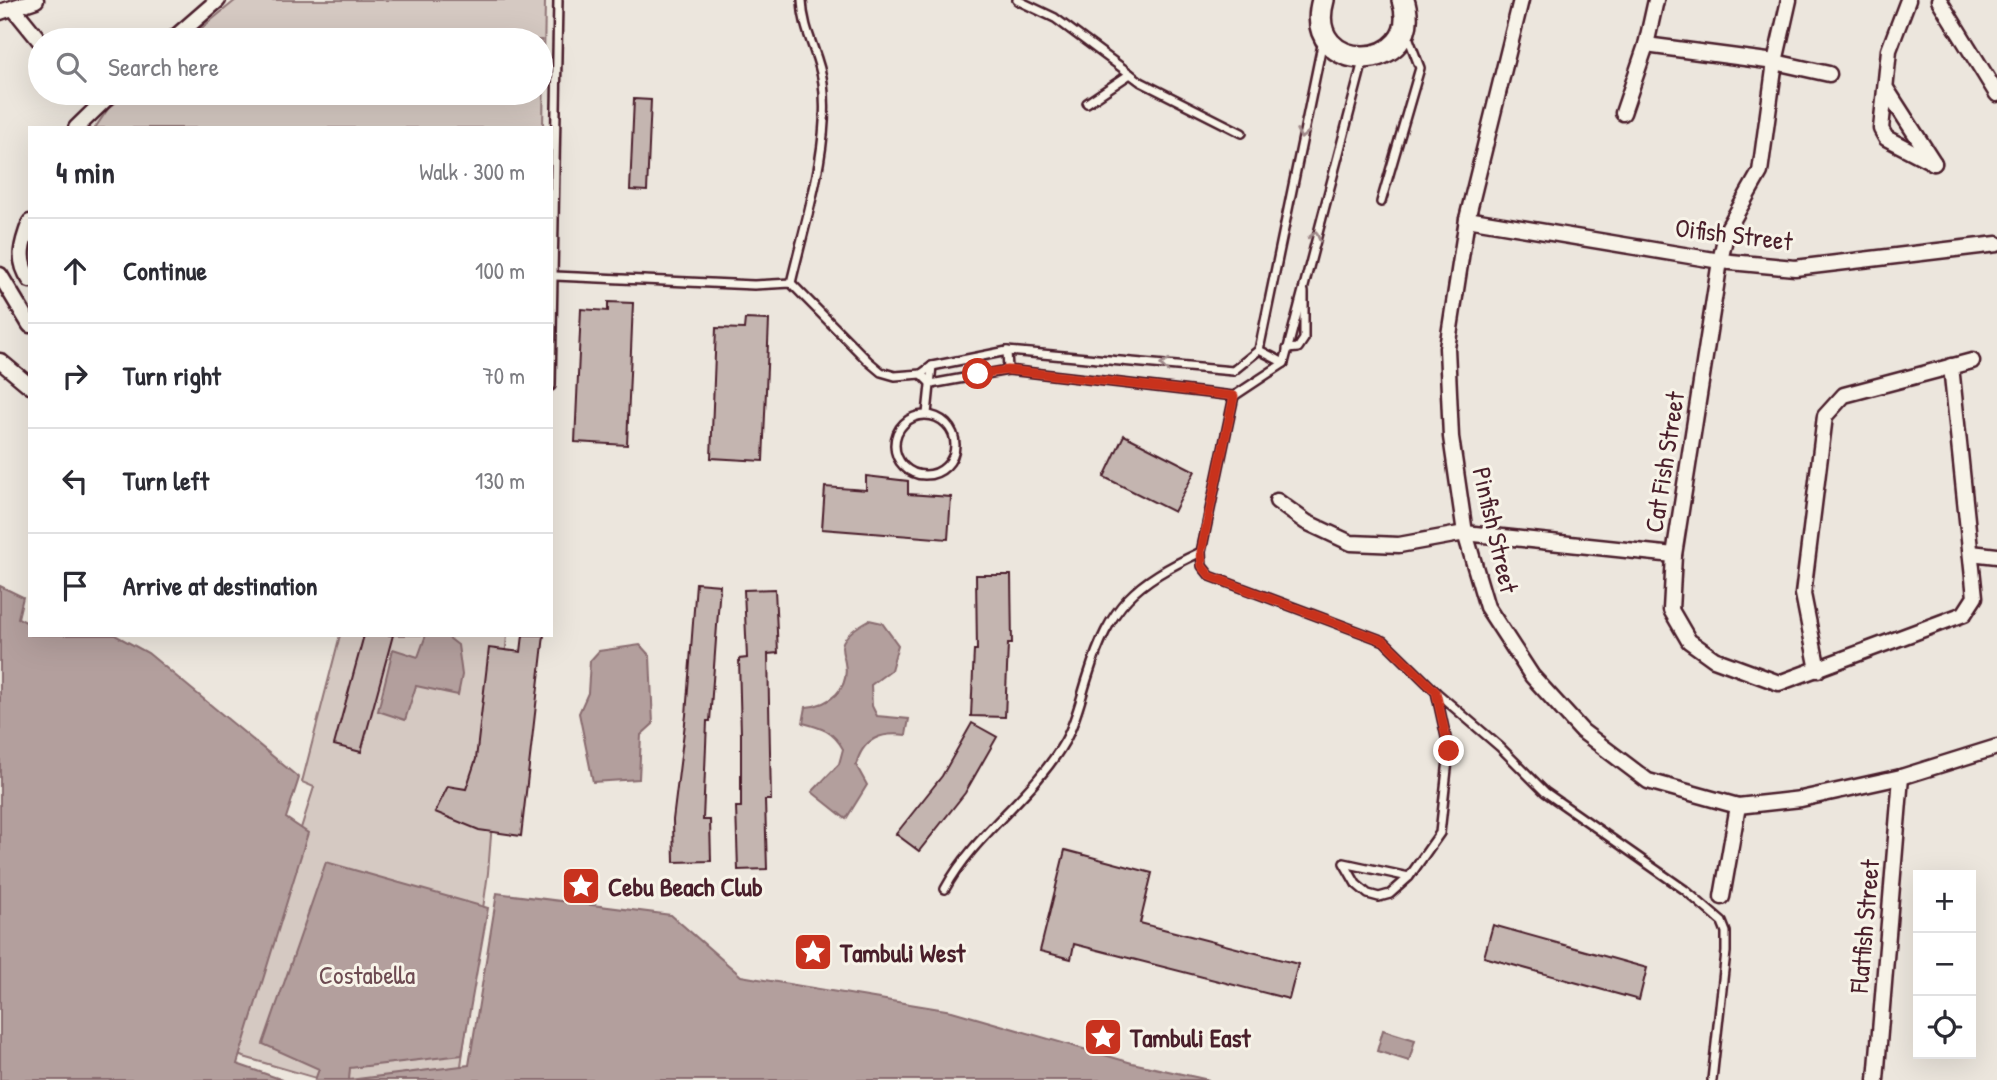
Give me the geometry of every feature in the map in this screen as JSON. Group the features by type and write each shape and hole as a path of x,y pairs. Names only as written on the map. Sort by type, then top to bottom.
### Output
{"street":[{"path":"28,30 7,11 36,0"},
{"path":"1323,0 1320,13 1324,34 1340,52 1363,59 1385,52 1401,36 1405,27 1404,0"},
{"name":"Pinfish Street","path":"1521,0 1467,219 1447,348 1451,437 1465,533 1487,607 1532,676 1582,731 1648,780 1738,806 1801,799 1901,777 1997,747"},
{"path":"1623,113 1646,45 1656,0"},
{"name":"Cat Fish Street","path":"1789,0 1775,62 1760,172 1727,230 1720,261 1674,555 1671,610 1689,641 1714,659 1779,683 1964,614 1975,597 1971,553"},
{"path":"1888,90 1934,163 1886,138 1881,129 1888,90 1889,50 1908,0"},
{"path":"1939,0 1997,94"},
{"path":"184,28 208,3"},
{"path":"1646,45 1775,62 1829,74"},
{"path":"78,126 100,105"},
{"name":"Oifish Street","path":"1467,219 1720,261 1795,268 1997,244"},
{"path":"28,228 22,245 21,268 28,277"},
{"path":"0,275 28,322"},
{"path":"1818,670 1803,594 1825,416 1844,395 1972,360"},
{"path":"0,361 28,384"},
{"path":"1951,366 1971,553 1997,556"},
{"path":"1277,501 1306,522 1351,543 1399,545 1465,533 1674,555"},
{"name":"Flatfish Street","path":"1876,1080 1901,777"},
{"path":"1722,897 1738,806"}],"lane":[{"path":"553,331 558,0"},
{"path":"791,283 821,156 823,82 803,24 802,0"},
{"path":"1017,0 1055,18 1130,74 1242,133"},
{"path":"1381,202 1420,68 1405,27"},
{"path":"555,276 754,285 791,283 881,372 895,376 920,374 932,366 1007,351 1233,371 1259,350 1312,80 1324,34"},
{"path":"930,384 1008,370 1234,396 1284,363 1303,280 1363,59"},
{"path":"1087,103 1130,74"},
{"path":"1287,349 1298,348 1304,338 1303,280"},
{"path":"1259,350 1284,363"},
{"path":"1007,351 1008,370"},
{"path":"978,356 978,374"},
{"path":"927,414 932,366"},
{"path":"920,374 930,384"},
{"path":"1234,396 1201,552 1202,566 1210,576 1384,641 1545,792 1685,890 1721,922 1726,932 1726,951 1712,1080"},
{"path":"927,414 946,422 956,441 951,461 934,474 914,473 898,459 895,438 906,420 927,414"},
{"path":"945,889 960,862 1017,804 1065,740 1099,641 1113,614 1156,574 1201,552"},
{"path":"1409,877 1344,863 1356,884 1368,894 1379,897 1390,894 1409,877 1440,833 1449,751 1436,692"}],"green space":[{"path":"236,0 545,0 545,28 202,28"},
{"path":"113,105 543,105 543,126 96,126"},
{"name":"Costabella","path":"339,637 507,637 488,873 459,1080 323,1080 230,1053 314,787 302,782"}],"shaded area":[{"path":"0,586 23,597 18,618 28,623 28,637 119,637 148,653 299,778 286,818 308,833 237,1064 283,1080 0,1080"},
{"path":"869,620 882,623 898,645 891,670 871,685 872,706 877,716 909,719 906,735 881,736 863,748 856,765 867,785 846,819 812,792 839,764 843,749 826,731 803,723 806,707 823,703 841,688 846,672 843,642 851,632"},
{"path":"425,637 448,637 458,645 462,675 458,695 416,686 405,720 378,711 393,649 418,657"},
{"path":"640,645 650,656 653,724 641,735 639,779 593,782 579,713 588,693 590,661 599,651"},
{"path":"326,862 488,908 462,1055 350,1068 349,1080 315,1080 319,1069 263,1044"},
{"path":"497,893 671,915 741,976 952,1011 1132,1063 1209,1080 349,1080 469,1065"},
{"path":"1383,1030 1415,1040 1409,1061 1377,1051"}],"building":[{"path":"634,99 651,100 647,191 630,190"},
{"path":"608,302 633,303 627,445 575,442 581,309 608,311"},
{"path":"745,319 769,320 763,461 711,458 716,328 744,329"},
{"path":"1124,435 1195,471 1174,512 1104,477"},
{"path":"866,476 908,481 908,494 951,497 948,539 822,529 825,487 866,490"},
{"path":"976,575 1011,575 1012,644 1008,644 1005,717 971,716 974,650 977,650"},
{"path":"696,583 720,585 710,721 707,721 703,820 710,820 711,861 674,862 673,820 686,715"},
{"path":"775,589 778,653 768,654 771,800 765,800 767,869 738,870 736,807 741,807 739,659 747,658 744,590"},
{"path":"363,637 392,637 361,752 334,745"},
{"path":"523,637 544,637 521,836 479,830 435,812 448,786 466,789 476,759 489,648 521,652"},
{"path":"972,723 997,737 965,793 919,851 896,834 942,776"},
{"path":"1065,850 1152,873 1140,923 1298,964 1289,999 1074,944 1071,959 1040,951"},
{"path":"1493,925 1647,968 1639,1000 1484,957"}],"place":[{"name":"Cebu Beach Club","path":"581,886"},
{"name":"Tambuli West","path":"813,952"},
{"name":"Tambuli East","path":"1103,1037"}],"route":[{"path":"978,374 1008,370 1234,396 1208,532 1201,552 1202,566 1210,576 1384,641 1436,692 1449,751"}]}
